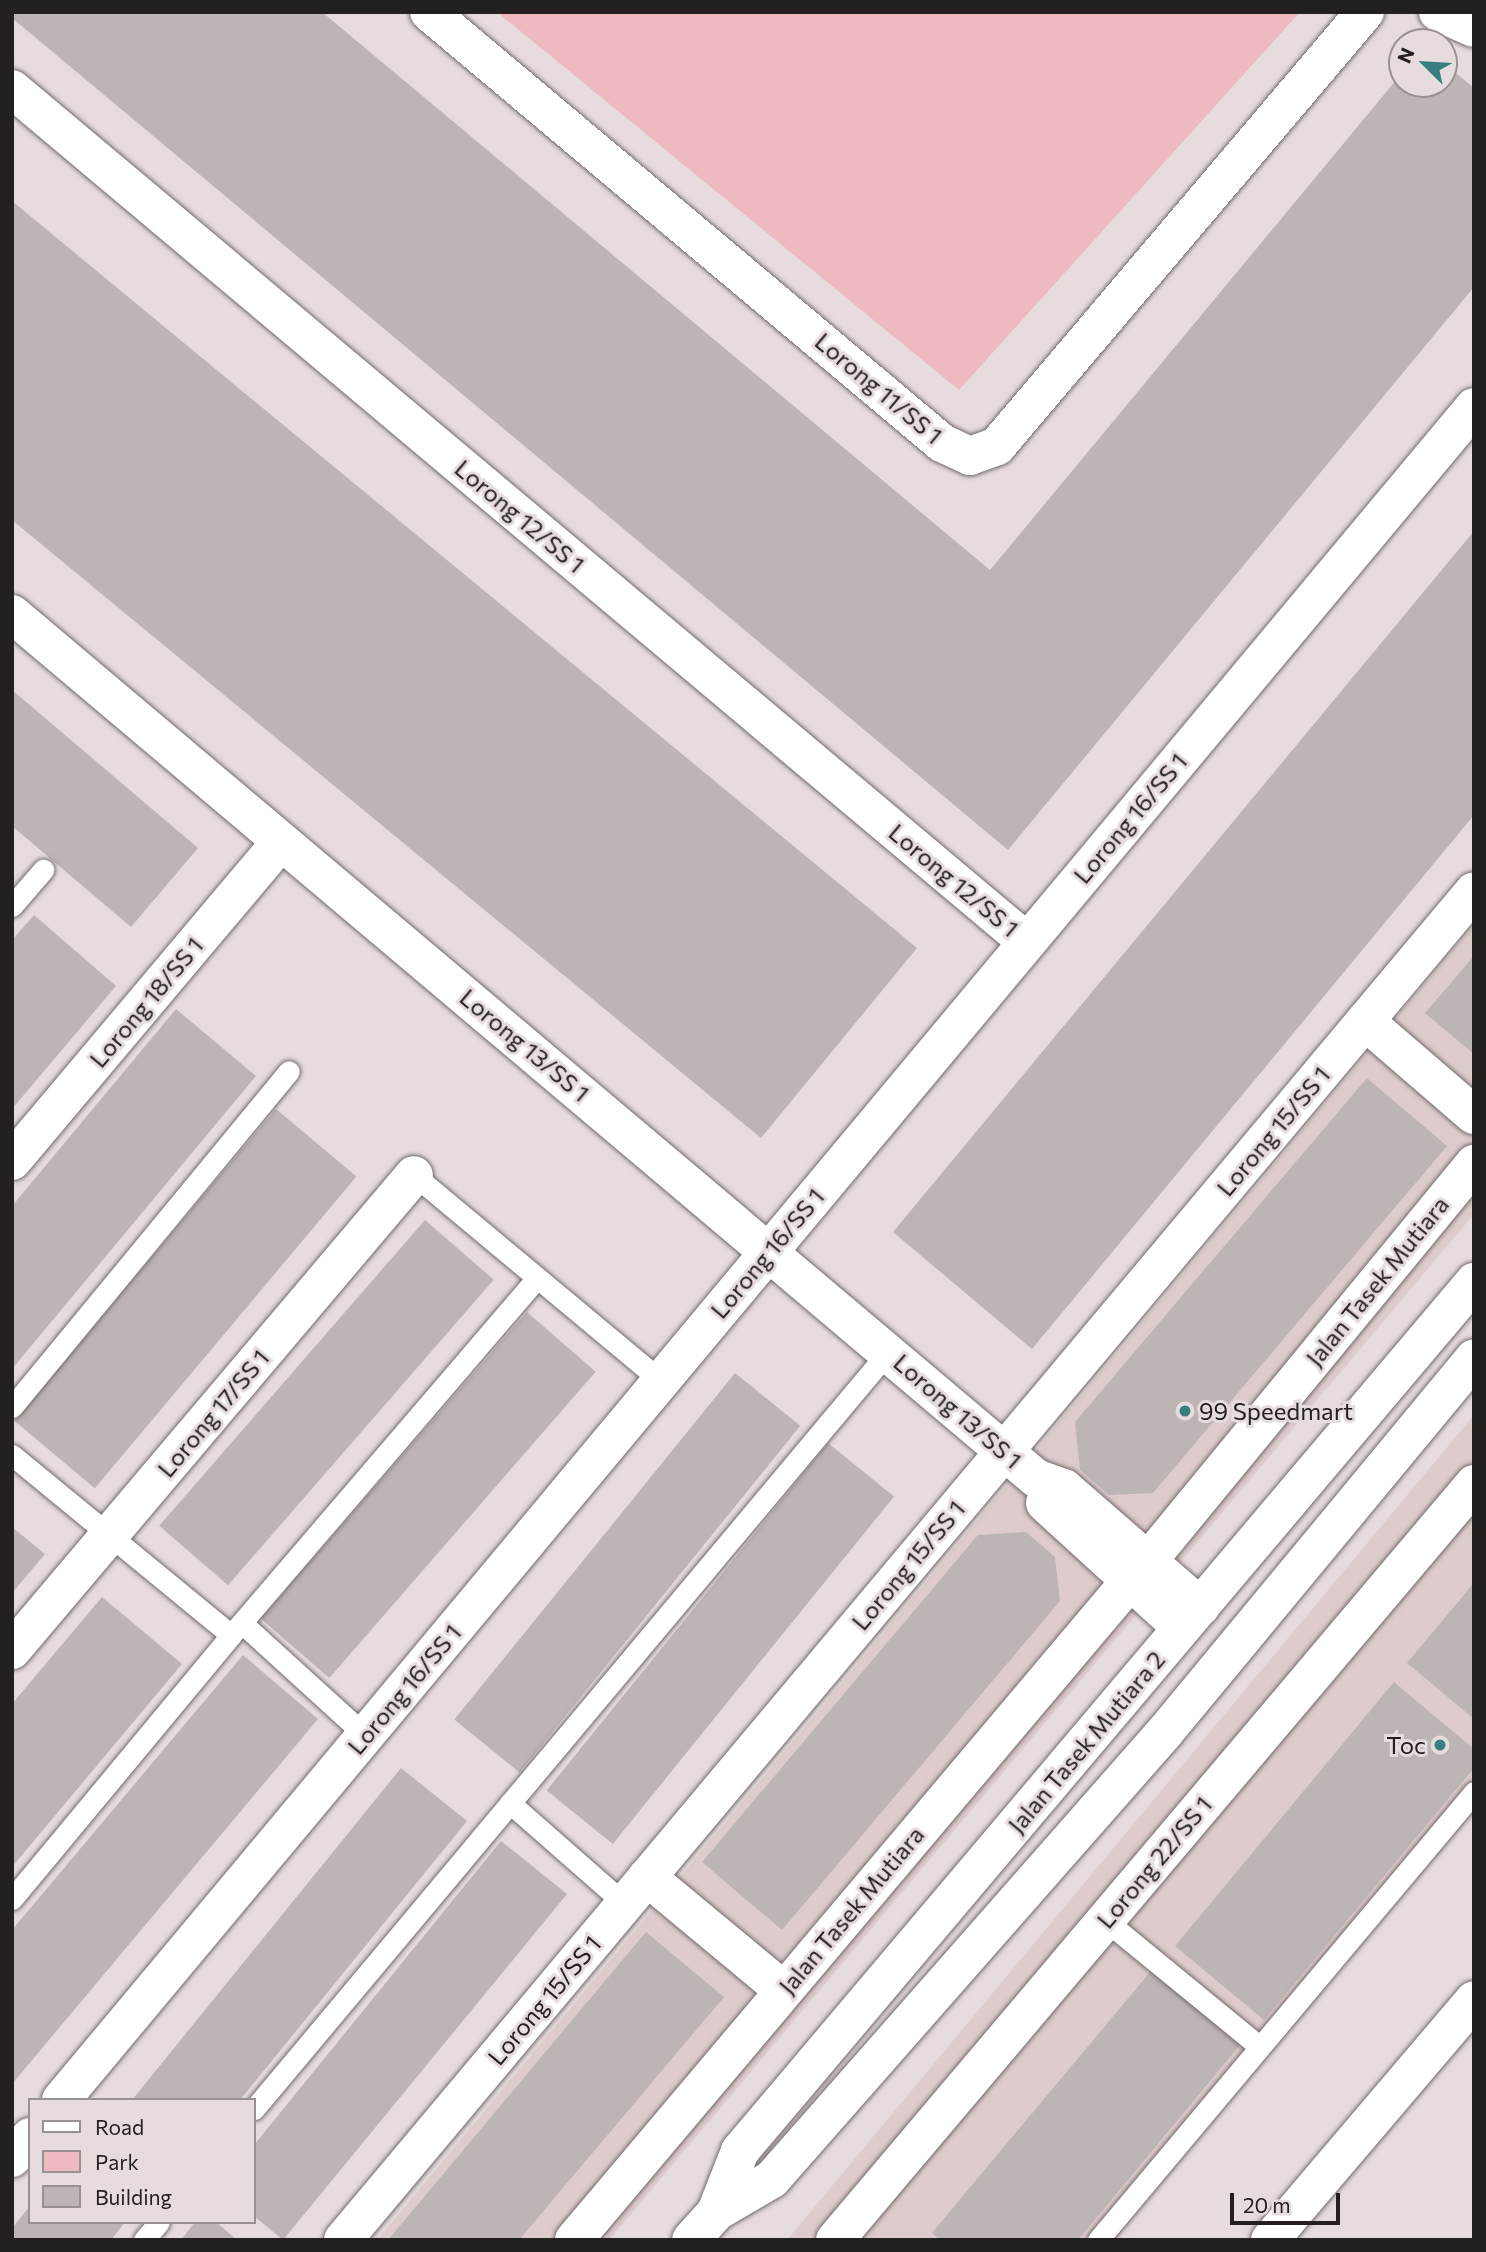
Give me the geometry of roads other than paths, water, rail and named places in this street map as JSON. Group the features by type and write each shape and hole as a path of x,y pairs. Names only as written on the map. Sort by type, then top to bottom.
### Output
{"street":[{"name":"Lorong 11/SS 1","path":"429,12 942,443 970,456 997,446 1365,12"},
{"path":"1438,12 1474,28"},
{"name":"Lorong 12/SS 1","path":"12,89 1027,942"},
{"name":"Lorong 16/SS 1","path":"63,2098 1474,407"},
{"name":"Lorong 13/SS 1","path":"12,614 280,843 770,1250 1036,1478 1064,1488 1138,1572 1194,1620"},
{"name":"Lorong 18/SS 1","path":"12,1161 280,843"},
{"name":"Lorong 15/SS 1","path":"343,2240 1474,891"},
{"path":"1365,1021 1474,1115"},
{"name":"Jalan Tasek Mutiara","path":"574,2240 1138,1572 1474,1164"},
{"name":"Lorong 17/SS 1","path":"12,1650 414,1175"},
{"name":"Jalan Tasek Mutiara 2","path":"691,2240 716,2212 740,2151 1194,1620 1474,1282"},
{"name":"Jalan Tasek Mutiara 2","path":"716,2212 751,2195 772,2179 1165,1732 1474,1358"},
{"name":"Lorong 22/SS 1","path":"835,2240 1474,1484"},
{"path":"1165,1732 1188,1675 1194,1620 1252,1602 1302,1566"},
{"path":"636,1890 783,1990"},
{"path":"1270,2240 1474,2000"},
{"path":"12,2158 28,2138"}],"lane":[{"path":"12,906 43,870"},
{"path":"12,1407 289,1071"},
{"path":"414,1175 661,1381"},
{"path":"12,1899 237,1629 536,1279"},
{"path":"256,2107 889,1351"},
{"path":"12,1455 110,1535 237,1629 365,1735"},
{"path":"1098,2240 1474,1792"},
{"path":"510,1803 636,1890"},
{"path":"1105,1920 1259,2046"},
{"path":"12,2120 28,2134"},
{"path":"144,2240 157,2224"}],"place":[{"name":"99 Speedmart","path":"1185,1411"},
{"name":"Toc","path":"1440,1745"}]}
